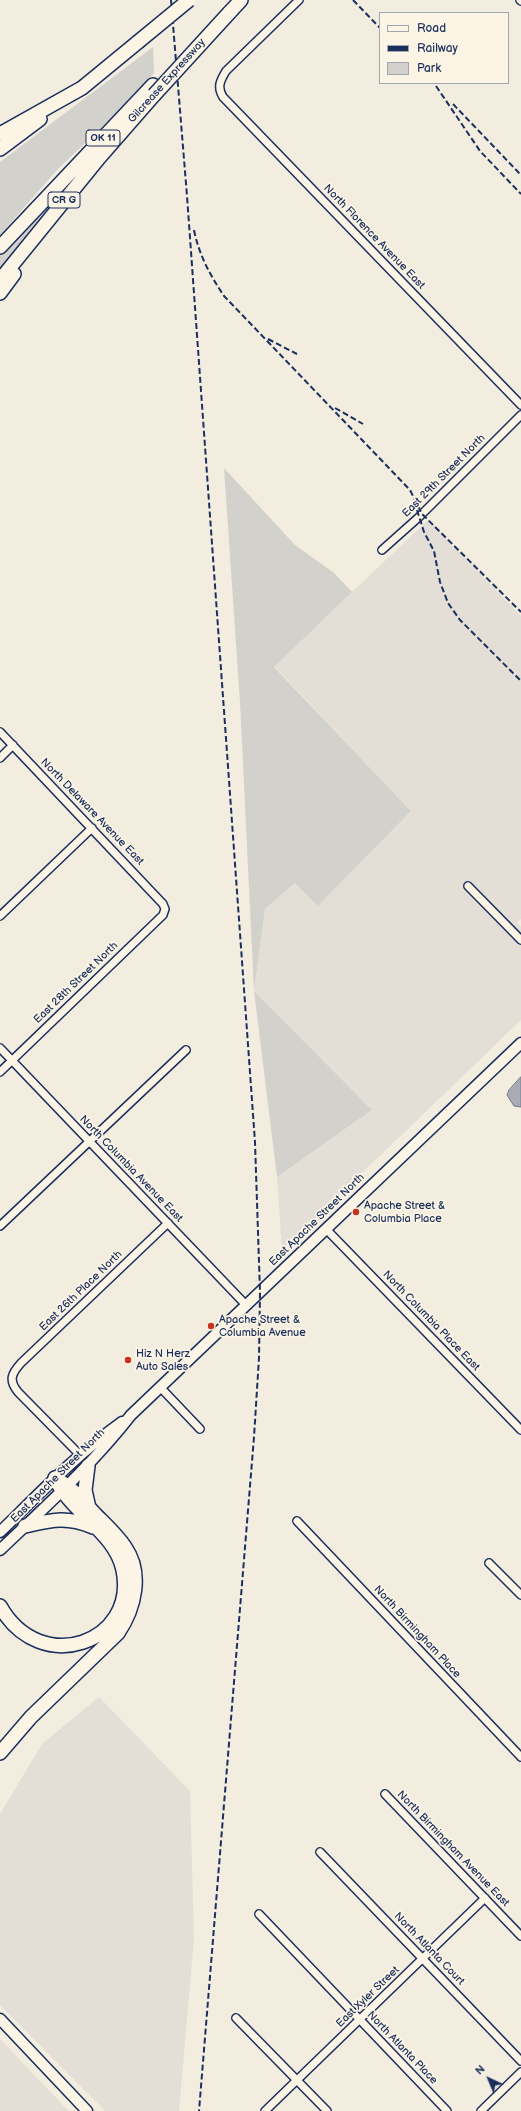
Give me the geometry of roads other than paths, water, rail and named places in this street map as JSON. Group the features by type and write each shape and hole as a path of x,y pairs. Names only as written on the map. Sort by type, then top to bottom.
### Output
{"highway":[{"path":"0,149 82,88 189,0"},
{"name":"Gilcrease Expressway","path":"0,280 131,122 154,90 242,0"},
{"path":"0,134 82,88"},
{"name":"OK 11","path":"0,247 154,90"},
{"path":"0,293 131,122"},
{"path":"84,1460 85,1490 89,1508"},
{"path":"0,1606 21,1632 42,1643 57,1646 73,1645 90,1639 100,1633 109,1624 120,1606 124,1593 124,1579 118,1556 109,1542 96,1529 55,1478"},
{"path":"0,1753 31,1717 114,1636 130,1611 135,1586 130,1557 119,1540 89,1508 64,1488"},
{"path":"25,1526 62,1519 78,1521 96,1529"}],"main road":[{"name":"East Apache Street North","path":"0,1532 55,1478 112,1440 131,1415 521,1043"},
{"name":"East Apache Street North","path":"0,1550 64,1488 84,1460"},
{"path":"0,2019 87,2111"}],"street":[{"name":"North Florence Avenue East","path":"299,0 226,71 219,82 219,90 223,97 521,404"},
{"name":"East 29th Street North","path":"382,550 419,517 521,415"},
{"name":"North Delaware Avenue East","path":"0,732 163,904 165,909"},
{"path":"0,758 13,745"},
{"path":"0,916 92,828"},
{"path":"468,886 521,940"},
{"name":"East 28th Street North","path":"0,1072 163,915 165,909"},
{"name":"North Columbia Avenue East","path":"0,1048 246,1305"},
{"path":"0,1226 186,1050"},
{"name":"East 26th Place North","path":"84,1460 18,1392 12,1383 12,1374 21,1363 168,1223"},
{"name":"North Columbia Place East","path":"326,1228 521,1430"},
{"path":"160,1387 200,1429"},
{"name":"North Birmingham Place","path":"297,1521 521,1758"},
{"path":"489,1563 521,1595"},
{"name":"North Birmingham Avenue East","path":"385,1794 521,1936"},
{"name":"North Atlanta Court","path":"320,1852 521,2062"},
{"name":"East Xyler Street","path":"265,2111 424,1959 485,1898"},
{"name":"North Atlanta Place","path":"259,1914 448,2111"},
{"path":"236,2018 327,2111"},
{"path":"481,2111 521,2072"}],"railway":[{"path":"171,0 187,196 255,1142 260,1292 259,1358 254,1437 199,2111"},
{"path":"353,0 379,27"},
{"path":"436,86 480,151 521,194"},
{"path":"453,104 521,175"},
{"path":"194,230 199,248 206,264 224,296 410,490 422,514 521,612"},
{"path":"268,339 297,354"},
{"path":"335,408 363,424"},
{"path":"417,510 424,532 434,551 440,582 448,603 460,620 521,681"}],"place":[{"name":"Apache Street & Columbia Place","path":"356,1212"},
{"name":"Apache Street & Columbia Avenue","path":"211,1326"},
{"name":"Hiz N Herz Auto Sales","path":"128,1360"}]}
